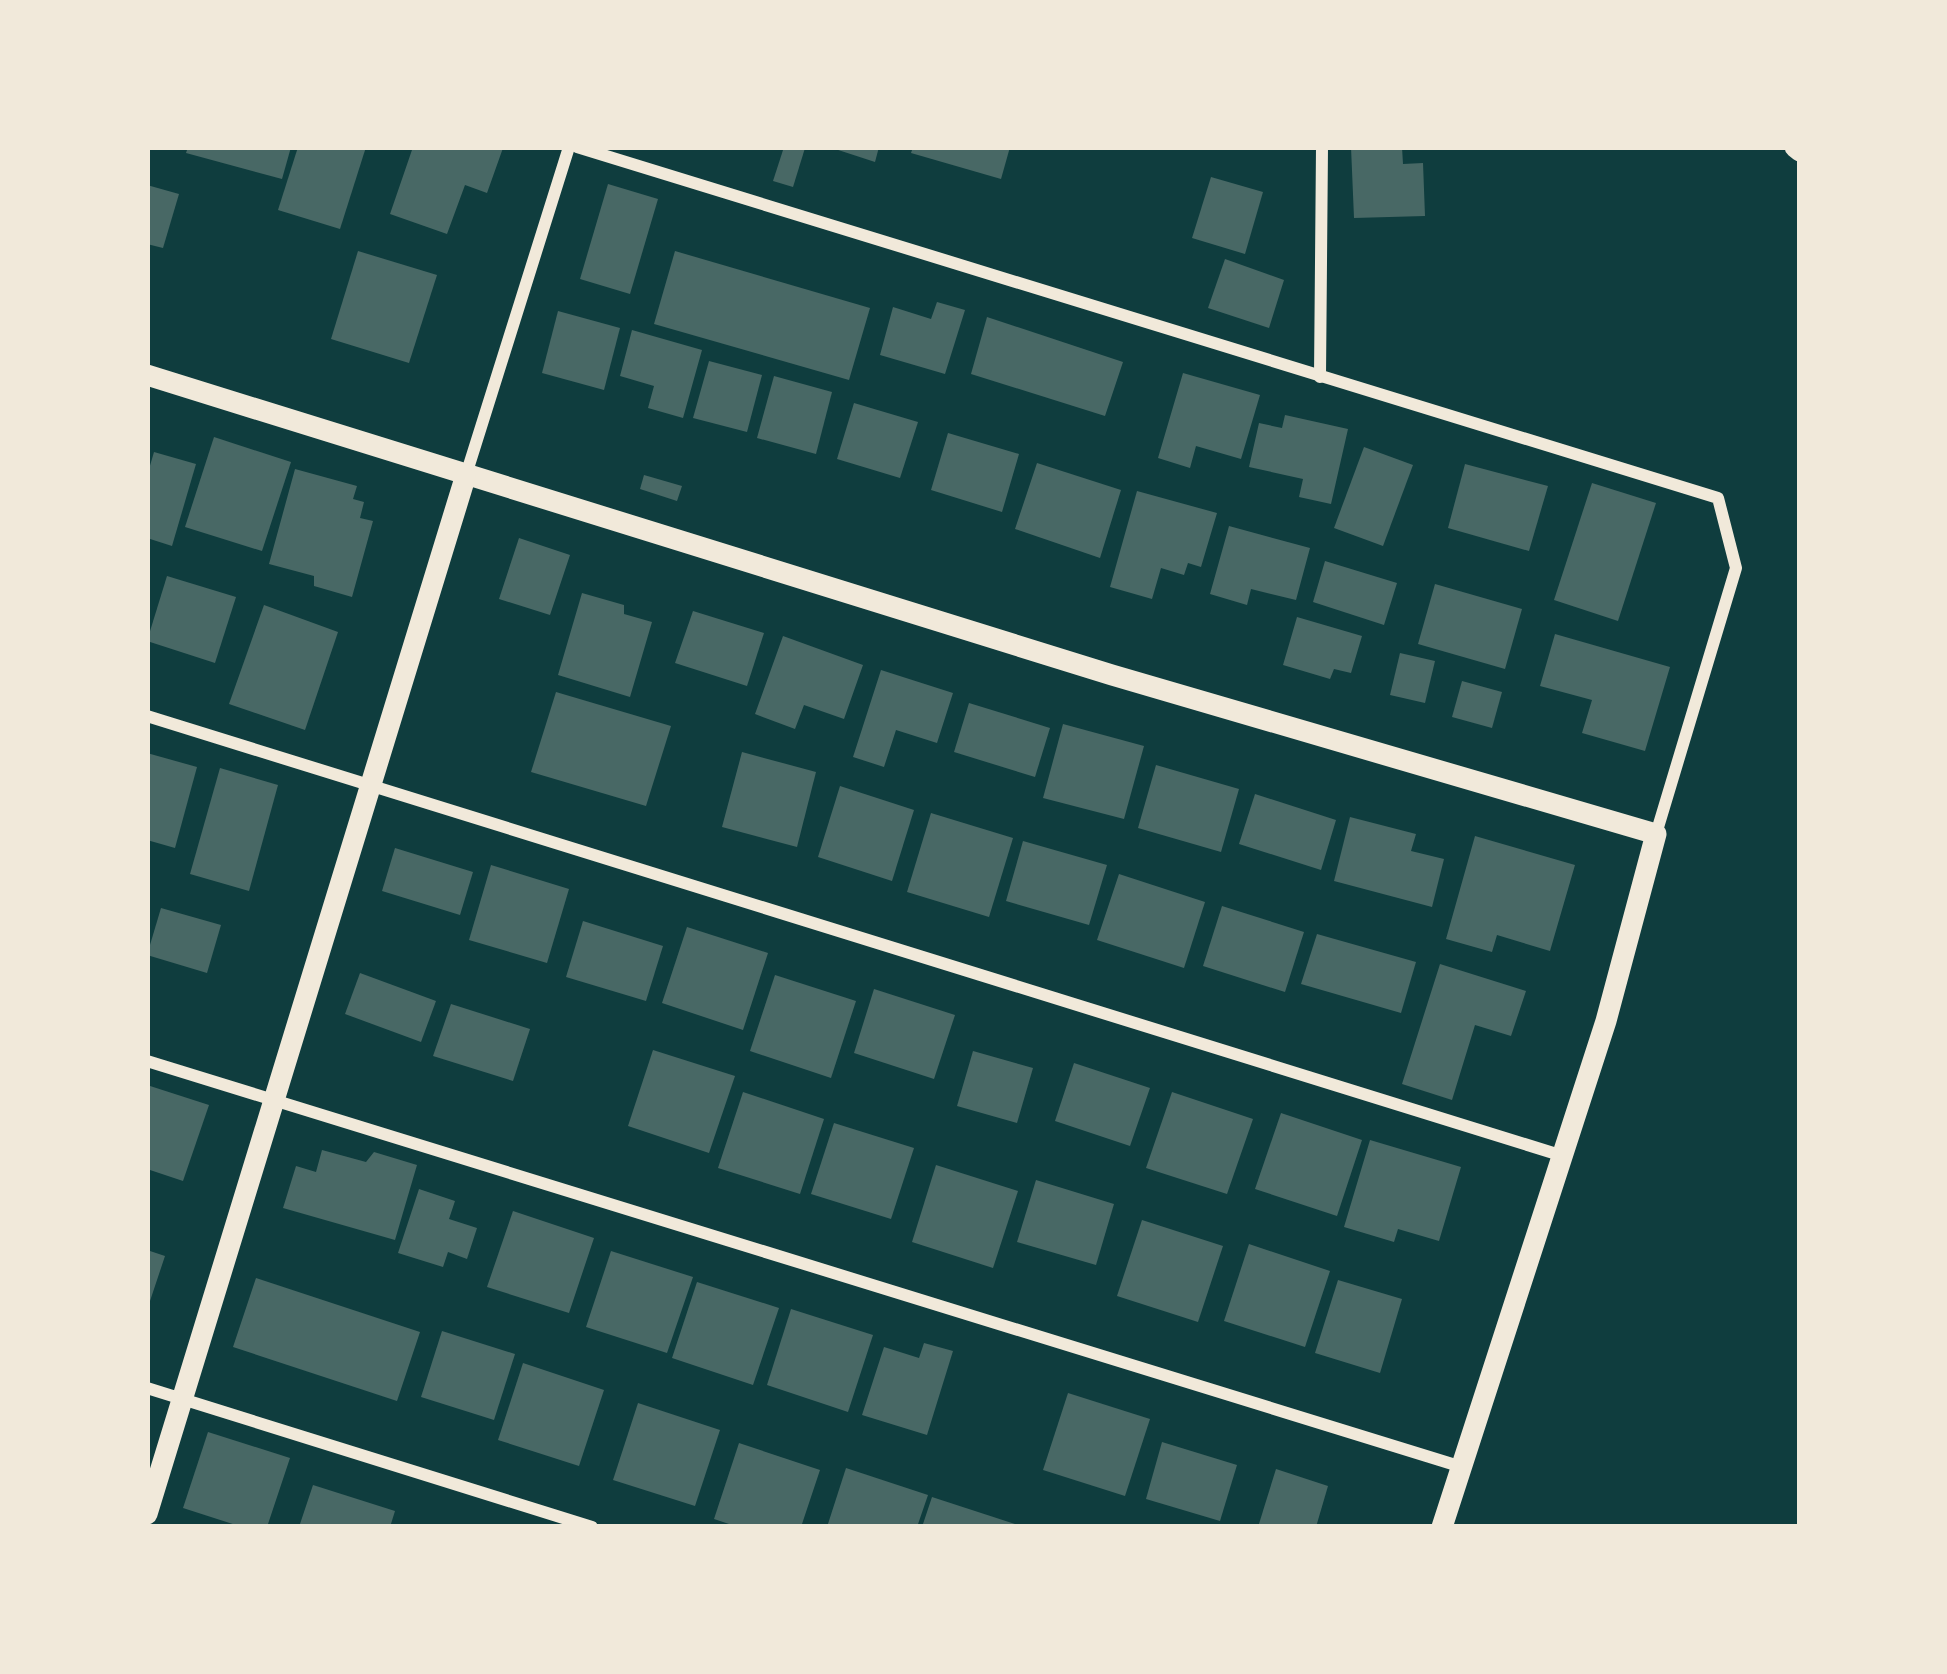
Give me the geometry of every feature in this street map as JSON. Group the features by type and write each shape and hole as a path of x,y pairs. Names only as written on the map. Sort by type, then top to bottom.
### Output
{"street":[{"path":"147,1514 465,478 573,147 1718,498 1736,568 1563,1156 1442,1527"},
{"path":"1320,377 1322,147"},
{"path":"147,375 465,478 1656,834"},
{"path":"147,716 1563,1156"},
{"path":"147,1061 1462,1467"},
{"path":"147,1388 592,1527"}],"building":[{"path":"188,147 291,147 282,179 186,153"},
{"path":"298,147 366,147 340,229 278,210"},
{"path":"413,147 503,148 487,193 465,185 447,234 390,214"},
{"path":"784,147 805,148 793,187 773,181"},
{"path":"829,147 879,147 875,162"},
{"path":"913,147 1010,147 1001,179 911,153"},
{"path":"1351,147 1402,147 1403,164 1423,163 1425,216 1354,218"},
{"path":"1211,177 1263,192 1245,254 1192,238"},
{"path":"608,184 658,199 630,294 580,279"},
{"path":"147,185 179,194 163,248 147,244"},
{"path":"358,251 437,275 409,363 331,339"},
{"path":"675,251 870,308 849,380 654,324"},
{"path":"1225,259 1284,280 1269,328 1208,308"},
{"path":"937,302 965,310 945,374 880,355 893,307 931,319"},
{"path":"558,311 620,328 604,390 542,373"},
{"path":"987,317 1123,362 1105,416 971,374"},
{"path":"632,330 702,350 683,418 648,408 654,386 620,376"},
{"path":"709,361 762,375 747,432 693,418"},
{"path":"1183,373 1260,395 1241,459 1196,446 1190,468 1158,458"},
{"path":"774,376 832,392 816,454 757,438"},
{"path":"854,403 918,422 900,478 837,459"},
{"path":"1285,415 1348,429 1331,504 1299,497 1303,479 1249,467 1259,423 1282,428"},
{"path":"948,433 1019,454 1002,512 931,490"},
{"path":"214,437 291,462 262,551 185,527"},
{"path":"1364,447 1413,465 1383,546 1334,528"},
{"path":"154,452 196,464 172,546 147,538 147,476"},
{"path":"1037,463 1121,490 1100,558 1015,529"},
{"path":"1465,464 1548,486 1529,551 1448,528"},
{"path":"295,469 357,486 353,499 364,502 360,518 373,521 352,597 314,586 314,576 269,564"},
{"path":"644,475 682,486 677,501 640,489"},
{"path":"1592,483 1656,503 1618,621 1554,600"},
{"path":"1137,491 1217,513 1201,567 1188,563 1184,575 1161,568 1152,599 1110,587"},
{"path":"1229,526 1310,548 1296,600 1251,589 1247,605 1210,594"},
{"path":"519,538 570,555 550,615 499,599"},
{"path":"1325,561 1397,583 1384,625 1313,602"},
{"path":"167,576 236,597 215,663 147,641"},
{"path":"1435,584 1522,609 1505,669 1418,644"},
{"path":"582,593 624,605 624,614 652,622 630,697 558,675"},
{"path":"264,605 338,632 305,730 229,704"},
{"path":"693,611 764,633 747,686 675,663"},
{"path":"1297,617 1362,636 1351,673 1334,669 1330,679 1283,665"},
{"path":"1555,634 1670,667 1645,751 1582,733 1592,700 1540,686"},
{"path":"783,636 863,665 844,719 804,705 795,729 755,714"},
{"path":"1400,653 1435,661 1425,703 1390,695"},
{"path":"881,670 953,693 937,743 896,730 884,767 853,757"},
{"path":"1462,681 1502,692 1492,728 1452,717"},
{"path":"556,692 671,726 646,806 531,772"},
{"path":"969,703 1050,728 1035,777 954,752"},
{"path":"1063,724 1144,746 1124,819 1043,798"},
{"path":"742,752 816,772 797,847 722,827"},
{"path":"147,753 197,767 175,848 147,840"},
{"path":"1156,765 1239,789 1221,852 1138,828"},
{"path":"220,768 278,785 249,891 190,874"},
{"path":"840,786 914,810 892,881 818,857"},
{"path":"1255,794 1336,820 1321,870 1239,844"},
{"path":"931,813 1013,838 989,917 907,892"},
{"path":"1350,817 1416,834 1411,851 1444,859 1432,907 1334,881"},
{"path":"1475,836 1575,865 1550,951 1497,935 1492,952 1446,939"},
{"path":"1023,841 1107,865 1089,925 1006,901"},
{"path":"395,848 473,872 460,915 382,891"},
{"path":"491,865 569,889 547,963 469,940"},
{"path":"1119,874 1205,902 1184,968 1097,940"},
{"path":"1222,906 1304,932 1285,992 1203,966"},
{"path":"161,908 221,925 207,973 147,955"},
{"path":"583,921 663,946 646,1001 566,977"},
{"path":"687,927 768,953 743,1030 662,1003"},
{"path":"1317,934 1416,962 1401,1013 1301,984"},
{"path":"1440,964 1526,991 1511,1036 1475,1025 1452,1100 1402,1084"},
{"path":"360,973 436,1001 421,1042 345,1014"},
{"path":"775,975 856,1001 831,1078 750,1051"},
{"path":"874,989 955,1015 934,1079 854,1053"},
{"path":"451,1004 530,1029 513,1081 433,1056"},
{"path":"653,1050 735,1076 709,1153 628,1126"},
{"path":"973,1051 1033,1068 1017,1123 957,1106"},
{"path":"1074,1063 1150,1088 1130,1146 1055,1121"},
{"path":"147,1085 209,1105 183,1181 147,1169"},
{"path":"743,1092 824,1119 800,1194 718,1168"},
{"path":"1172,1092 1253,1119 1227,1194 1146,1168"},
{"path":"1281,1113 1362,1140 1337,1216 1255,1189"},
{"path":"834,1123 914,1148 891,1219 811,1194"},
{"path":"1370,1140 1461,1167 1439,1241 1398,1229 1394,1242 1344,1227"},
{"path":"322,1150 366,1162 374,1152 417,1165 395,1240 283,1208 296,1166 316,1172"},
{"path":"936,1165 1018,1191 993,1268 912,1242"},
{"path":"1036,1180 1114,1204 1096,1265 1017,1242"},
{"path":"419,1189 455,1201 449,1219 477,1228 467,1259 448,1252 443,1267 398,1253"},
{"path":"513,1211 594,1238 569,1313 487,1287"},
{"path":"1142,1220 1223,1246 1198,1322 1117,1296"},
{"path":"1249,1244 1330,1271 1305,1347 1224,1321"},
{"path":"147,1250 165,1256 148,1307 147,1307"},
{"path":"611,1251 693,1277 667,1353 586,1327"},
{"path":"256,1278 420,1332 397,1401 233,1347"},
{"path":"1338,1280 1402,1299 1380,1373 1315,1353"},
{"path":"697,1282 779,1308 753,1385 672,1358"},
{"path":"791,1309 873,1335 848,1412 767,1385"},
{"path":"442,1331 515,1354 494,1420 421,1397"},
{"path":"924,1343 953,1351 927,1435 862,1415 884,1347 919,1358"},
{"path":"523,1363 604,1390 579,1466 498,1440"},
{"path":"1068,1393 1150,1419 1125,1496 1043,1470"},
{"path":"638,1403 720,1430 695,1506 613,1480"},
{"path":"208,1432 290,1458 267,1527 242,1527 183,1508"},
{"path":"1162,1442 1237,1465 1220,1521 1146,1499"},
{"path":"739,1443 820,1470 801,1527 738,1527 714,1519"},
{"path":"846,1468 928,1495 917,1527 827,1527"},
{"path":"1276,1469 1328,1486 1316,1527 1258,1527"},
{"path":"313,1485 395,1511 390,1527 299,1527"},
{"path":"932,1497 1021,1526 1021,1527 922,1527"}]}
